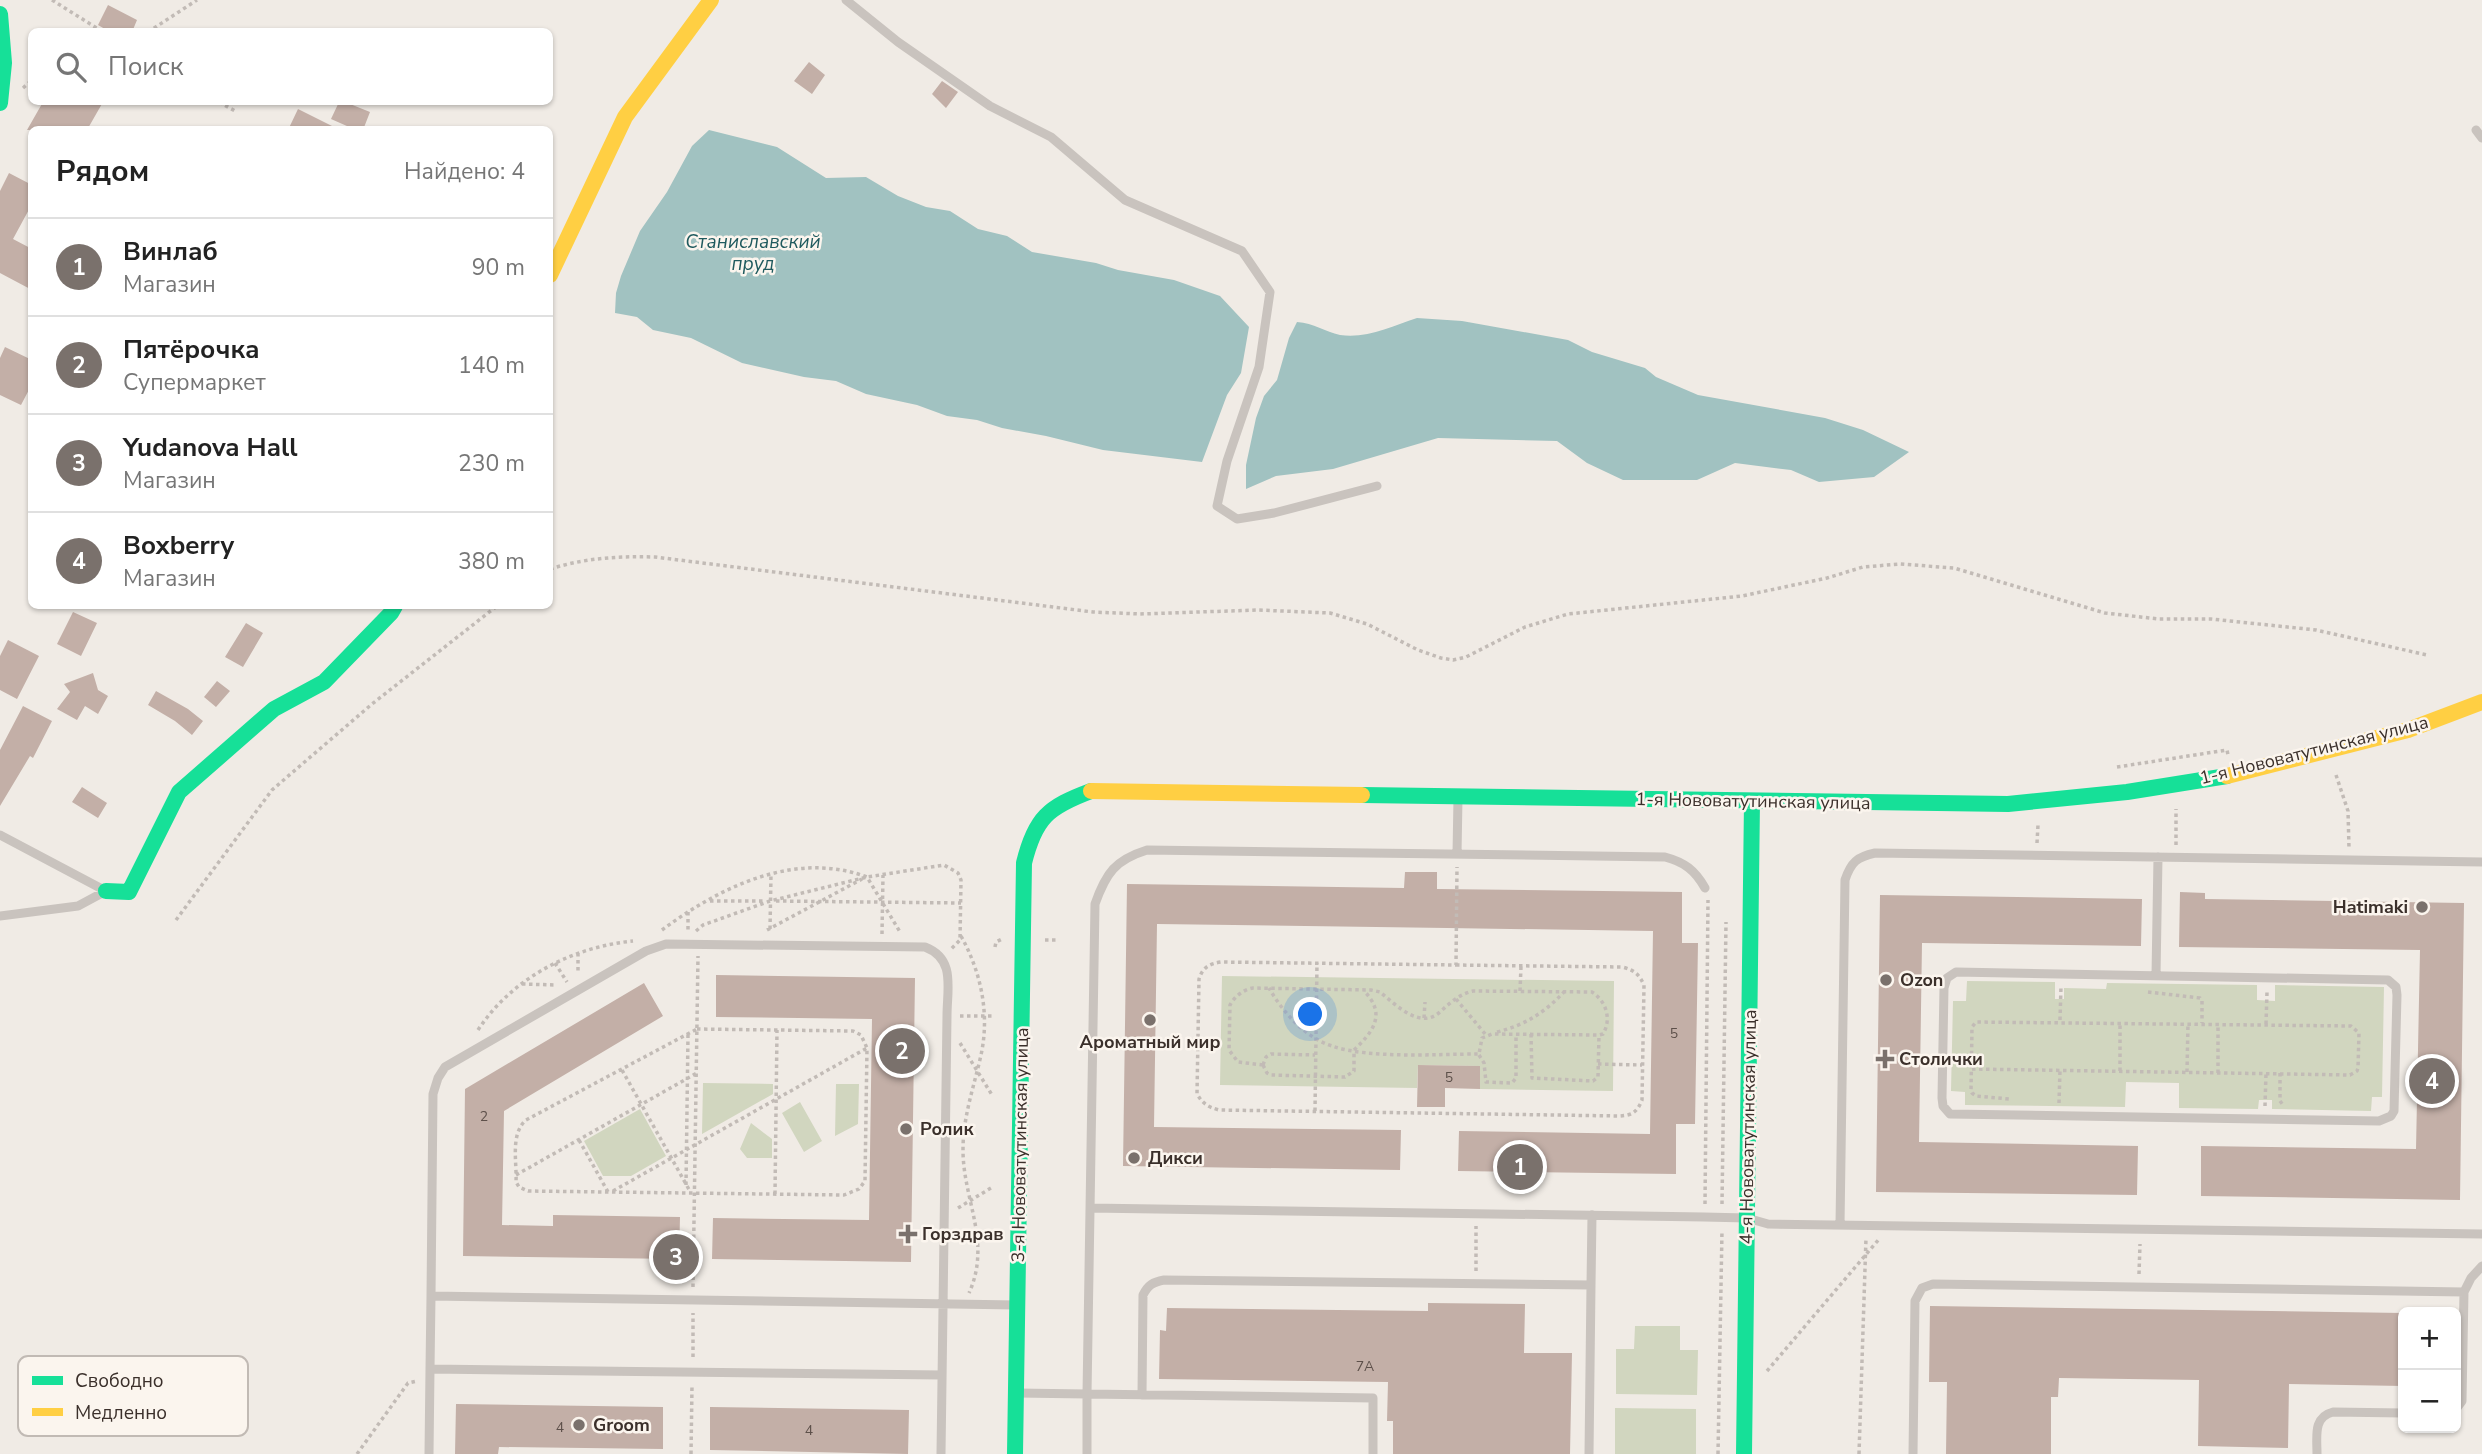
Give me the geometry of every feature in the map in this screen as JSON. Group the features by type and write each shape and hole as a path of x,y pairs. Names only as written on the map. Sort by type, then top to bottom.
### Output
{"street":[{"path":"553,269 625,117 711,0"},
{"path":"0,14 4,63 0,103"},
{"path":"106,891 128,892 178,792 274,709 324,682 393,609"},
{"name":"1-я Нововатутинская улица","path":"1029,837 1043,816 1057,803 1092,791 2008,804 2127,792 2242,773 2408,730 2479,705"},
{"name":"4-я Нововатутинская улица","path":"1744,1454 1752,801"},
{"name":"3-я Нововатутинская улица","path":"1016,1454 1024,863 1029,837"}],"lane":[{"path":"846,0 898,42 990,106 1051,137 1125,200 1242,250 1270,292 1259,368 1227,461 1217,506 1237,519 1274,513 1377,486"},
{"path":"1457,854 1458,796"},
{"path":"0,835 106,891"},
{"path":"1087,1454 1095,904 1108,874 1117,863 1147,850 1665,857 1680,861 1696,873 1705,888"},
{"path":"1840,1225 1845,880 1850,866 1859,856 1875,853 2482,862"},
{"path":"2156,975 2158,858"},
{"path":"0,916 78,906 106,891"},
{"path":"429,1454 433,1094 438,1078 445,1067 646,951 666,944 925,947 936,951 944,960 948,971 941,1454"},
{"path":"1956,972 2156,975 2388,980 2396,987 2397,995 2396,1105 2391,1116 2379,1121 1954,1115 1946,1111 1942,1098 1944,988 1947,978 1956,972"},
{"path":"1090,1208 1722,1217 1747,1218 1768,1224 2482,1234"},
{"path":"1589,1454 1592,1215"},
{"path":"2461,1402 2464,1292 2471,1278 2482,1266"},
{"path":"1142,1395 1143,1295 1153,1282 1164,1280 1591,1286"},
{"path":"1913,1454 1915,1301 1922,1288 1933,1284 2464,1292"},
{"path":"430,1296 1018,1305"},
{"path":"430,1373 942,1375"},
{"path":"1017,1393 1373,1398 1373,1454"},
{"path":"2317,1454 2318,1423 2326,1413 2398,1413"}],"path":[{"path":"52,0 97,28"},
{"path":"154,28 197,0"},
{"path":"224,105 235,111"},
{"path":"553,568 614,556 655,557 1093,612 1140,614 1258,610 1330,613 1367,624 1418,650 1453,660 1466,657 1525,627 1568,614 1742,596 1827,578 1863,567 1900,564 1954,568 2105,613 2316,630 2427,655"},
{"path":"176,920 272,790 372,704 493,609"},
{"path":"2336,775 2349,817 2348,860"},
{"path":"2175,858 2176,810"},
{"path":"1456,965 1457,854"},
{"path":"691,1454 697,1029 693,935 703,925 770,901 867,877 947,866 960,875 961,880 960,935 959,942 941,957"},
{"path":"770,945 771,873"},
{"path":"882,947 883,874"},
{"path":"738,945 867,877"},
{"path":"867,877 908,947"},
{"path":"1704,1217 1709,905 1705,888"},
{"path":"708,901 961,904"},
{"path":"1718,1454 1727,915"},
{"path":"960,935 980,981 984,1016 984,1035 966,1108 963,1132 965,1171 978,1236 977,1264 964,1304"},
{"path":"578,953 579,990"},
{"path":"522,984 569,986 555,963"},
{"path":"1315,1111 1317,963"},
{"path":"1209,964 1456,965 1622,967 1632,970 1644,985 1642,1100 1638,1110 1631,1115 1219,1110 1209,1108 1197,1094 1199,979 1202,970 1209,964"},
{"path":"1520,991 1521,966"},
{"path":"2060,1021 2061,974"},
{"path":"2266,1024 2267,976"},
{"path":"1269,988 1289,1016 1316,1038 1332,1046 1354,1050 1479,1054"},
{"path":"1263,1065 1245,1064 1232,1057 1229,1050 1230,1009 1234,999 1247,989 1380,992 1410,1015 1424,1018 1436,1016 1456,999 1473,991 1592,992 1604,1001 1607,1007 1605,1032 1599,1035 1492,1034"},
{"path":"1263,1065 1271,1075 1345,1077 1351,1074 1354,1071 1354,1050 1372,1032 1376,1018 1375,1006 1362,990"},
{"path":"1516,1034 1516,1078 1512,1083 1486,1082 1479,1043 1486,1035 1532,1019 1550,1007 1564,991"},
{"path":"2144,991 2200,998 2202,1024"},
{"path":"1456,999 1486,1035"},
{"path":"1424,1018 1425,1002"},
{"path":"992,1095 947,1018 994,1016"},
{"path":"1972,1069 2350,1074 2357,1072 2358,1068 2359,1034 2355,1027 2266,1024 1976,1022 1972,1027 1971,1091 1974,1095 2011,1099"},
{"path":"2120,1022 2120,1071"},
{"path":"2187,1072 2188,1023"},
{"path":"2218,1024 2218,1073"},
{"path":"697,1029 777,1031 853,1031 864,1038 867,1048 865,1181 859,1189 844,1195 528,1191 519,1187 516,1175 517,1136 520,1125 526,1120 697,1029"},
{"path":"775,1194 777,1031"},
{"path":"686,1185 688,1034"},
{"path":"1531,1034 1530,1076 1534,1079 1595,1081 1598,1077 1599,1035"},
{"path":"610,1192 867,1048"},
{"path":"1263,1065 1271,1054 1315,1055"},
{"path":"1598,1064 1643,1065"},
{"path":"621,1069 693,1193"},
{"path":"2047,1103 2059,1104 2060,1070"},
{"path":"516,1175 696,1073"},
{"path":"2265,1119 2266,1073"},
{"path":"579,1140 610,1192"},
{"path":"944,1216 991,1188"},
{"path":"1476,1213 1476,1284"},
{"path":"1859,1454 1867,1225"},
{"path":"1766,1373 1890,1226"},
{"path":"2139,1287 2140,1229"},
{"path":"944,1235 991,1236"},
{"path":"357,1454 408,1383 430,1373"}],"green space":[{"path":"1222,976 1614,981 1613,1091 1480,1089 1479,1066 1418,1065 1417,1088 1220,1085"},
{"path":"1967,981 2055,982 2055,999 2064,999 2064,988 2106,989 2107,983 2257,985 2257,1000 2275,1001 2275,985 2384,987 2382,1097 2372,1097 2371,1111 2272,1109 2272,1100 2259,1100 2258,1109 2179,1108 2179,1083 2126,1082 2125,1107 1965,1105 1965,1092 1951,1091 1953,1001 1966,1001"},
{"path":"703,1083 773,1084 773,1094 702,1134"},
{"path":"836,1084 859,1084 858,1124 835,1136"},
{"path":"800,1102 822,1141 804,1152 782,1113"},
{"path":"640,1109 666,1156 631,1176 603,1176 584,1141"},
{"path":"751,1123 772,1139 772,1158 747,1158 740,1149"},
{"path":"1635,1326 1680,1326 1680,1350 1698,1350 1697,1395 1616,1394 1616,1349 1634,1349"},
{"path":"1615,1408 1696,1409 1696,1454 1615,1454"}],"water":[{"name":"Станиславский пруд","path":"709,130 777,147 826,178 866,177 898,196 926,207 950,211 978,229 1007,236 1032,252 1174,280 1220,296 1249,327 1241,373 1227,395 1202,462 1103,450 977,420 947,416 917,405 866,394 836,381 742,363 691,338 653,330 637,317 615,313 616,293 621,276 640,231 667,192 692,146"},
{"path":"1417,318 1462,321 1568,340 1592,352 1645,368 1656,377 1698,395 1825,418 1863,430 1909,452 1874,477 1819,482 1791,470 1735,463 1697,480 1623,480 1587,463 1557,441 1438,438 1333,469 1276,476 1246,489 1246,465 1256,418 1264,396 1277,380 1289,338 1297,322 1350,336 1379,331"}],"building":[{"path":"108,5 137,20 134,28 103,28 98,25"},
{"path":"809,62 825,75 812,94 794,81"},
{"path":"942,81 958,92 946,108 932,94"},
{"path":"41,105 101,105 89,126 29,126"},
{"path":"338,105 352,105 370,112 365,126 347,126 331,119"},
{"path":"298,109 332,126 290,126"},
{"path":"9,173 28,183 28,211 13,239 28,247 28,288 0,273 0,191"},
{"path":"5,347 28,358 28,392 21,405 0,395 0,358"},
{"path":"73,612 97,623 81,656 57,644"},
{"path":"246,623 263,633 243,667 225,657"},
{"path":"8,640 39,656 17,699 0,690 0,656"},
{"path":"93,673 98,690 108,696 98,714 85,706 77,720 57,709 70,692 64,684"},
{"path":"217,681 230,691 216,707 204,697"},
{"path":"156,691 203,721 192,735 148,705"},
{"path":"23,706 52,721 33,758 30,756 0,806 0,750"},
{"path":"82,787 107,803 98,818 72,802"},
{"path":"1405,872 1437,872 1437,889 1682,892 1682,943 1698,943 1695,1124 1676,1124 1676,1174 1458,1171 1459,1131 1650,1134 1653,931 1447,928 1157,924 1154,1127 1401,1130 1400,1170 1123,1166 1127,884 1404,888"},
{"path":"2180,892 2205,893 2205,899 2464,903 2460,1200 2201,1196 2201,1146 2416,1149 2420,950 2179,947"},
{"path":"1880,895 2142,899 2141,946 1922,943 1919,1142 2138,1146 2137,1195 1876,1192"},
{"path":"716,975 915,978 911,1262 712,1259 713,1218 869,1220 872,1019 716,1017"},
{"path":"644,983 663,1016 504,1111 502,1225 553,1226 553,1215 680,1217 679,1259 463,1256 465,1089"},
{"path":"1418,1065 1480,1066 1480,1089 1445,1088 1445,1107 1417,1107"},
{"path":"1428,1303 1525,1304 1524,1353 1572,1353 1570,1454 1393,1454 1393,1421 1387,1421 1388,1382 1159,1379 1160,1330 1166,1331 1167,1308 1428,1311"},
{"path":"1930,1306 2398,1313 2398,1386 2289,1384 2288,1448 2198,1446 2199,1380 2059,1378 2058,1397 2051,1397 2051,1454 1946,1454 1947,1382 1929,1382"},
{"path":"456,1404 663,1407 663,1449 499,1447 498,1454 455,1454"},
{"path":"710,1407 909,1410 908,1454 710,1450"}],"traffic: fast":[{"path":"0,14 4,63 0,103"},
{"path":"106,891 129,892 179,792 274,709 324,682 393,609"},
{"path":"1362,795 2008,804 2127,792 2227,776"},
{"path":"1015,1454 1024,863 1033,835 1046,816 1064,803 1091,791"},
{"path":"1744,1454 1752,801"}],"traffic: slow":[{"path":"553,269 625,117 711,0"},
{"path":"2227,776 2408,730 2482,702"},
{"path":"1091,791 1362,795"}],"place":[{"name":"Hatimaki","path":"2422,907"},
{"name":"Ozon","path":"1886,980"},
{"name":"Ароматный мир","path":"1150,1020"},
{"name":"Пятёрочка","path":"902,1051"},
{"name":"Столички","path":"1885,1059"},
{"name":"Boxberry","path":"2432,1081"},
{"name":"Ролик","path":"906,1129"},
{"name":"Дикси","path":"1134,1158"},
{"name":"Винлаб","path":"1520,1167"},
{"name":"Горздрав","path":"908,1234"},
{"name":"Yudanova Hall","path":"676,1257"},
{"name":"Groom","path":"579,1425"}]}
